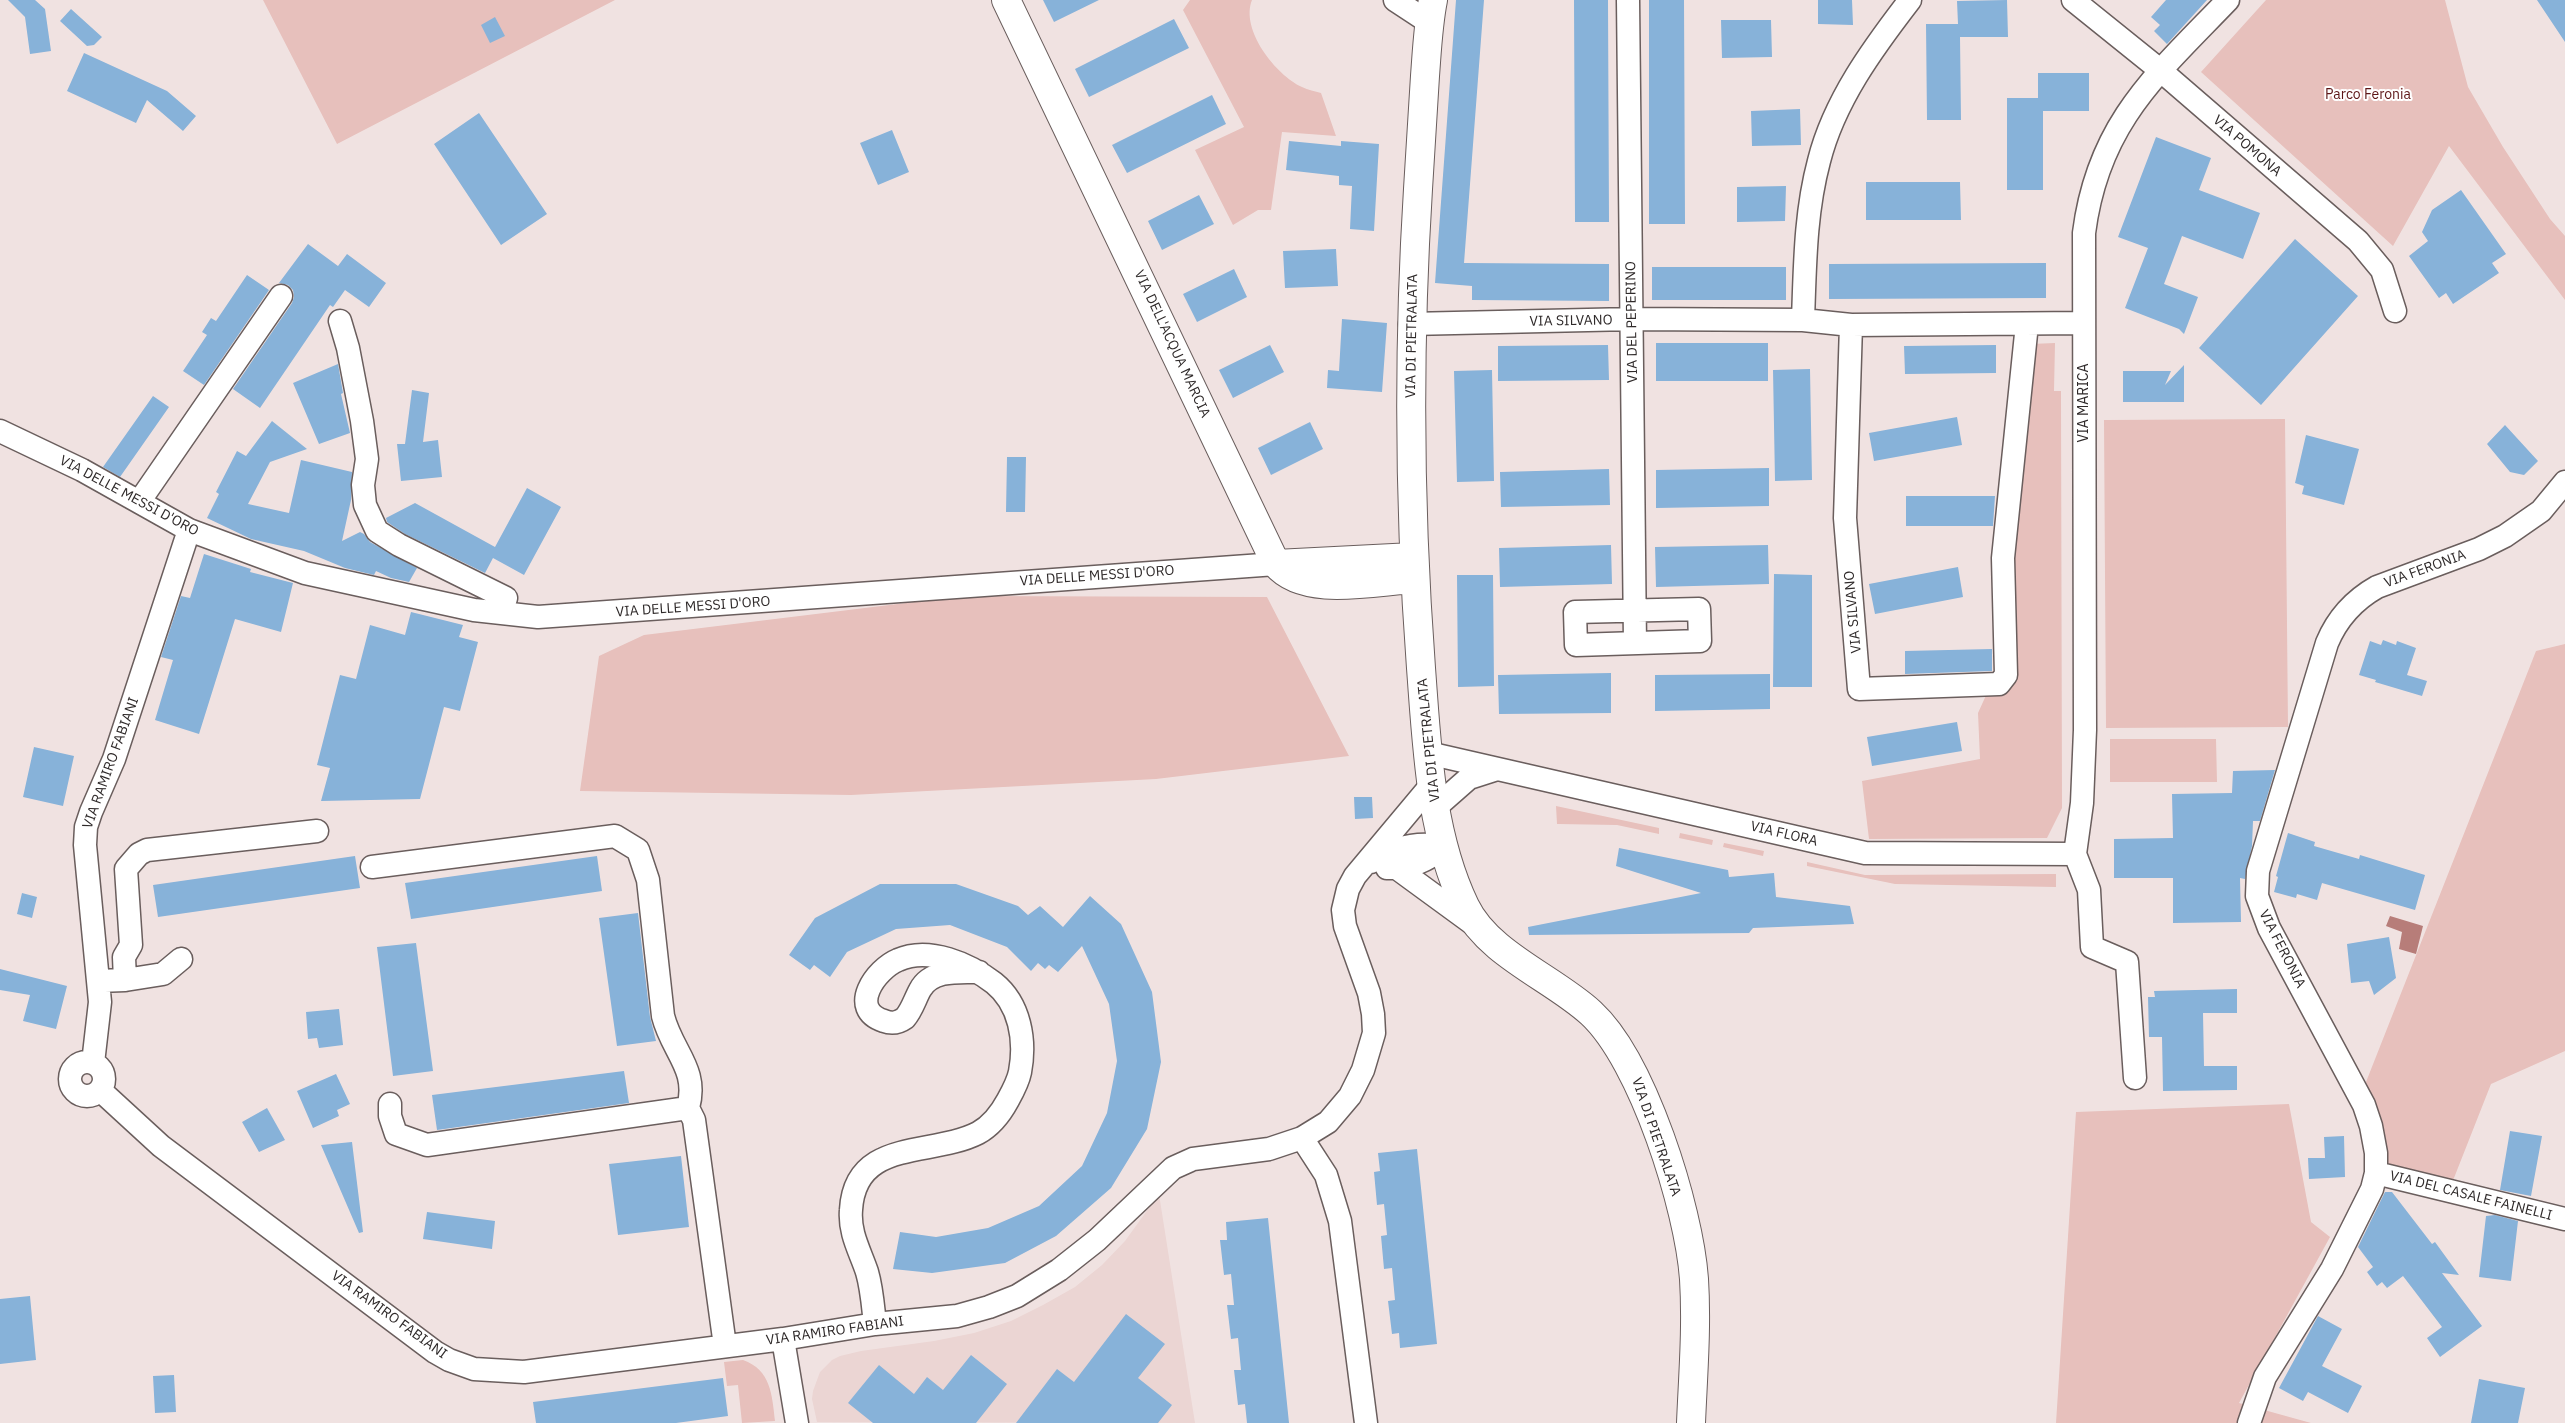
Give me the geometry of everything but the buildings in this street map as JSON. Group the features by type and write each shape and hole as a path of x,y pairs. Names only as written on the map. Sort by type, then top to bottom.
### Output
{"street":[{"name":"VIA DELL'ACQUA MARCIA","path":"1006,0 1276,564"},
{"path":"1395,0 1431,11"},
{"name":"VIA DEL PEPERINO","path":"1628,0 1635,643"},
{"path":"1802,320 1809,216 1825,141 1834,118 1865,62 1910,0"},
{"name":"VIA POMONA","path":"2073,0 2160,70 2358,241 2382,270 2395,311"},
{"name":"VIA MARICA","path":"2075,854 2082,803 2085,730 2084,233 2093,186 2113,134 2160,70 2228,0"},
{"name":"VIA DI PIETRALATA","path":"1431,11 1410,324 1410,430 1414,568 1428,753 1434,796 1445,847 1464,905 1478,927 1503,948 1580,1003 1600,1022 1619,1046 1639,1086 1675,1186 1691,1256 1695,1306 1691,1423"},
{"path":"139,502 281,296"},
{"name":"VIA SILVANO","path":"1410,324 1632,320 1802,320 1851,324 2083,324"},
{"path":"340,321 348,348 362,421 367,460 363,484 365,505 377,532 399,545 506,598 501,613"},
{"name":"VIA SILVANO","path":"1851,324 1845,518 1859,689 1999,684 2006,675 2003,558 2026,324"},
{"name":"VIA DELLE MESSI D'ORO","path":"0,431 82,470 189,530 305,573 474,610 538,617 587,615 1276,564"},
{"name":"VIA FERONIA","path":"2249,1423 2265,1377 2332,1270 2369,1197 2376,1173 2376,1153 2370,1119 2264,917 2257,896 2258,872 2327,643 2344,614 2376,587 2486,546 2516,530 2541,510 2565,482"},
{"name":"VIA RAMIRO FABIANI","path":"189,530 114,759 86,827 100,1002 93,1063 103,1075 100,1090 161,1146 435,1352 461,1365 485,1370 524,1372 783,1339 875,1324 957,1316 989,1307 1016,1296 1059,1270 1097,1240 1173,1168 1193,1159 1269,1149 1302,1138 1328,1122 1350,1096 1363,1070 1374,1033 1369,993 1347,935 1344,918 1348,889 1355,876 1434,796"},
{"path":"1276,564 1414,568"},
{"path":"1699,609 1700,641 1576,644 1576,612 1634,610 1699,609"},
{"name":"VIA FLORA","path":"1428,753 1865,853 2075,854"},
{"path":"1434,796 1469,778 1498,769"},
{"path":"125,980 124,957 131,946 126,869 139,854 147,850 316,832"},
{"path":"372,868 615,836 638,850 648,880 663,1016 668,1034 690,1077 692,1092 688,1108 694,1120 725,1346"},
{"name":"VIA RAMIRO FABIANI","path":"1364,867 1386,852 1395,849 1427,844 1445,847"},
{"path":"1364,867 1398,869 1421,862 1445,847"},
{"path":"2075,854 2089,890 2092,947 2128,962 2135,1078"},
{"path":"1398,869 1478,927"},
{"path":"875,1324 867,1273 853,1237 851,1224 852,1198 856,1186 871,1166 884,1158 956,1141 978,1133 993,1121 1004,1108 1019,1077 1023,1041 1014,1009 1000,988 979,972 955,961 936,956 899,959 879,972 872,981 868,991 867,1003 878,1019 888,1022 899,1022 910,1013 921,988 931,978 951,972 979,972"},
{"path":"98,981 125,980 164,974 181,959"},
{"path":"93,1063 77,1065 71,1073 70,1083 76,1092 85,1096 100,1090"},
{"path":"390,1104 390,1116 396,1134 427,1145 688,1108"},
{"path":"1302,1138 1326,1175 1340,1221 1366,1423"},
{"name":"VIA DEL CASALE FAINELLI","path":"2376,1173 2565,1219"},
{"path":"783,1339 797,1423"}],"shaded area":[{"path":"2390,916 2423,926 2416,954 2399,949 2402,932 2386,926"},
{"path":"1159,1194 1195,1423 817,1422 812,1399 813,1391 820,1372 832,1360 861,1351 934,1341 974,1333 1011,1321 1043,1305 1075,1287 1102,1265 1125,1241"}],"green space":[{"path":"263,0 615,0 337,144"},
{"path":"1190,0 1252,0 1250,12 1251,25 1263,50 1282,73 1292,81 1304,88 1321,93 1336,136 1282,132 1271,210 1258,210 1233,225 1195,150 1244,127 1183,10"},
{"name":"Parco Feronia","path":"2266,0 2445,0 2468,87 2503,147 2550,219 2565,236 2565,300 2449,146 2393,246 2201,72"},
{"path":"2055,343 2054,391 2061,391 2062,808 2047,838 1869,839 1862,781 1980,759 1978,713 1988,691 2009,688 2012,552 2031,344"},
{"path":"2285,419 2288,727 2106,728 2104,420"},
{"path":"963,596 1267,597 1349,756 1156,779 851,795 580,791 599,656 644,635"},
{"path":"2565,644 2565,1051 2491,1084 2452,1183 2386,1168 2366,1082 2536,651"},
{"path":"2110,739 2216,739 2217,782 2110,782"},
{"path":"1556,806 1659,828 1659,834 1617,825 1557,824"},
{"path":"1680,833 1713,840 1712,845 1679,838"},
{"path":"1724,843 1764,851 1763,856 1723,847"},
{"path":"1807,862 1865,875 2056,874 2056,887 1895,884 1807,866"},
{"path":"2289,1104 2311,1222 2330,1237 2239,1403 2311,1423 2056,1423 2076,1112"},
{"path":"743,1360 752,1364 765,1377 771,1393 775,1421 742,1423 738,1385 727,1386 724,1362"}]}
